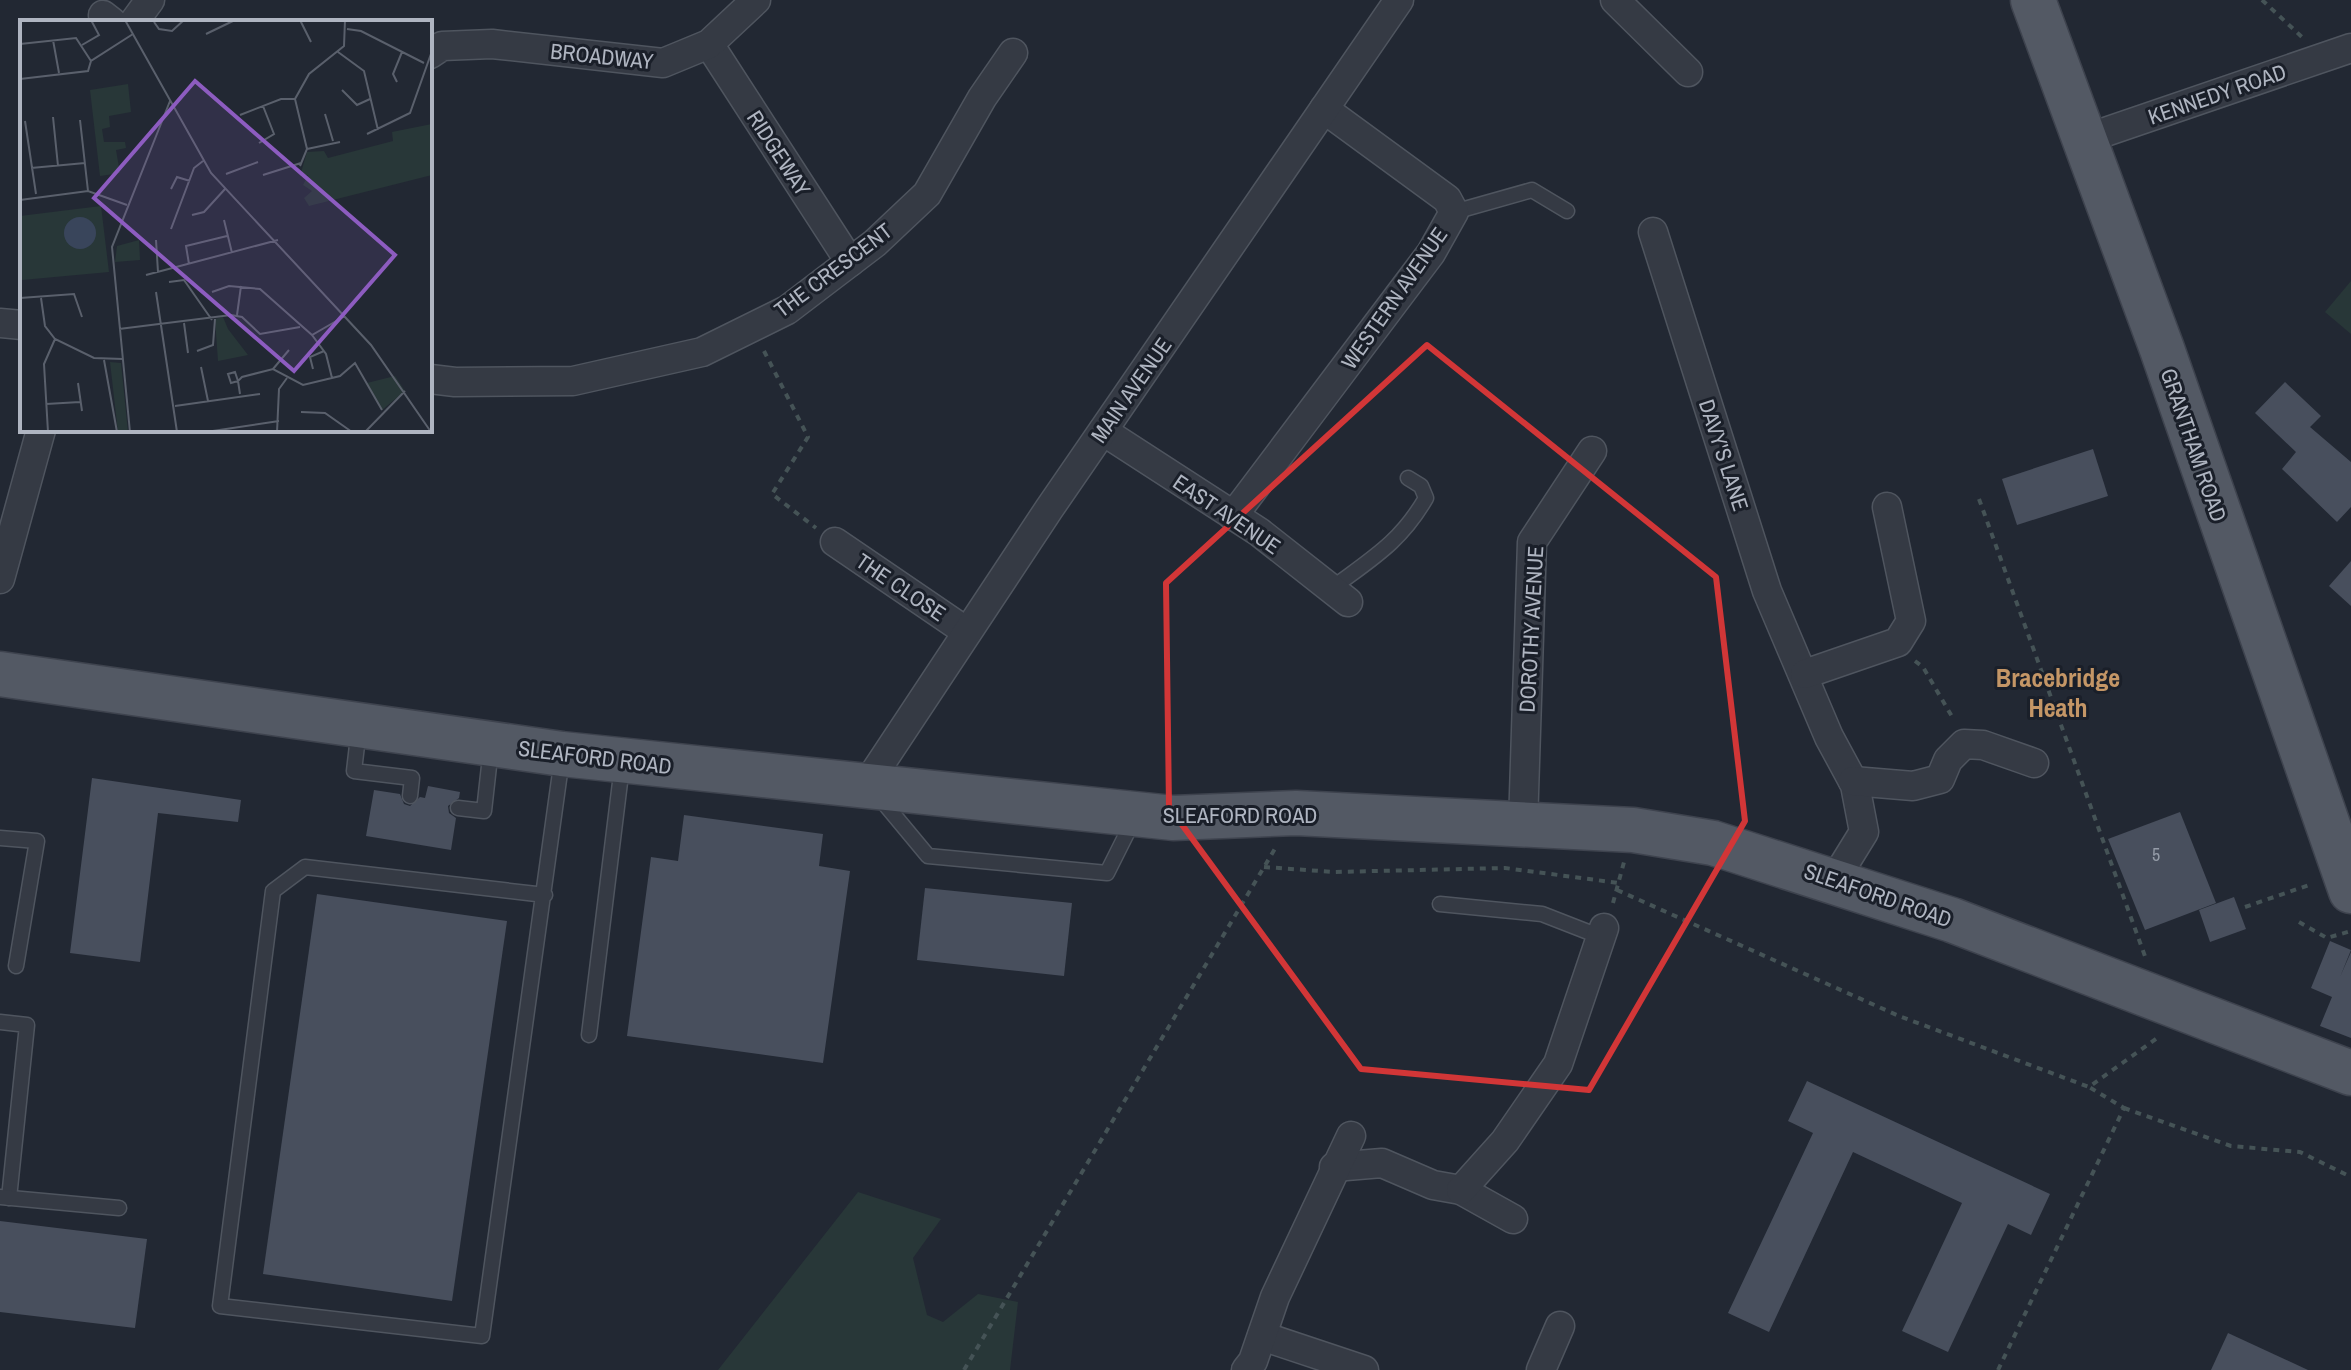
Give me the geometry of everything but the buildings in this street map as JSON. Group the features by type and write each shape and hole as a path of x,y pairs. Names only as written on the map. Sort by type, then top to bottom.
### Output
{"main road":[{"name":"GRANTHAM ROAD","path":"2033,0 2082,140 2162,349 2348,882"},
{"name":"SLEAFORD ROAD","path":"0,674 562,754 1173,818 1296,813 1633,830 1713,843 1835,879 1952,920 2351,1073"}],"street":[{"path":"135,20 150,0"},
{"name":"BROADWAY","path":"432,53 442,46 492,44 663,63 709,44 756,0"},
{"name":"MAIN AVENUE","path":"867,784 1103,431 1399,0"},
{"path":"1615,0 1688,72"},
{"name":"RIDGEWAY","path":"709,44 850,262"},
{"name":"KENNEDY ROAD","path":"2082,140 2351,48"},
{"name":"THE CRESCENT","path":"432,379 455,382 573,381 702,352 787,310 850,262 927,194 982,98 1013,53"},
{"name":"WESTERN AVENUE","path":"1233,516 1431,253 1454,212 1447,199 1413,172 1324,109"},
{"name":"DAVY'S LANE","path":"1653,232 1767,591 1805,674 1829,737 1853,781 1864,832 1835,879"},
{"path":"0,323 20,325"},
{"name":"EAST AVENUE","path":"1103,431 1233,516 1340,595"},
{"path":"0,579 40,432"},
{"name":"DOROTHY AVENUE","path":"1523,825 1532,542 1592,451"},
{"path":"1805,674 1898,642 1911,621 1887,507"},
{"name":"THE CLOSE","path":"835,542 967,632"},
{"path":"1853,781 1913,786 1940,779 1948,760 1966,744 1983,745 2034,763"},
{"path":"1461,1190 1505,1141 1558,1064 1602,933"},
{"path":"1246,1370 1275,1297 1351,1136"},
{"path":"1334,1167 1382,1163 1433,1185 1461,1190 1513,1219"},
{"path":"1541,1370 1560,1326"},
{"path":"1262,1336 1364,1370"}],"lane":[{"path":"1454,212 1532,190 1567,211"},
{"path":"1340,595 1392,545 1426,498 1421,486 1408,478"},
{"path":"360,725 354,771 412,778 410,796"},
{"path":"458,808 484,811 491,744"},
{"path":"545,895 305,867 273,891 220,1306 482,1336 545,895 562,754"},
{"path":"589,1035 622,761"},
{"path":"867,784 928,856 1107,873 1136,813"},
{"path":"0,838 37,841 16,966"},
{"path":"1440,904 1542,914 1602,933"},
{"path":"0,1022 27,1025 4,1197 119,1208"}],"path":[{"path":"2262,0 2324,57"},
{"path":"752,327 808,437 772,494 835,542"},
{"path":"1979,499 2177,1008 2089,1087"},
{"path":"1890,644 1923,667 1944,699 1966,744"},
{"path":"966,1369 1296,813"},
{"path":"1602,933 1633,830"},
{"path":"1264,867 1334,872 1505,868 1619,883"},
{"path":"2245,907 2348,882"},
{"path":"1617,890 1899,1016 2089,1087 2124,1108 2231,1146 2300,1152 2351,1177"},
{"path":"2299,922 2327,938 2351,931"},
{"path":"1998,1370 2124,1108"}],"highlighted area":[{"path":"1427,345 1716,577 1745,821 1589,1090 1361,1069 1169,807 1166,583"}],"shaded area":[{"path":"2351,281 2351,334 2325,312"},
{"path":"858,1192 941,1219 913,1258 927,1315 943,1322 978,1294 1018,1302 1010,1370 718,1370"}],"district":[{"name":"Bracebridge Heath","path":"2058,693"}]}
